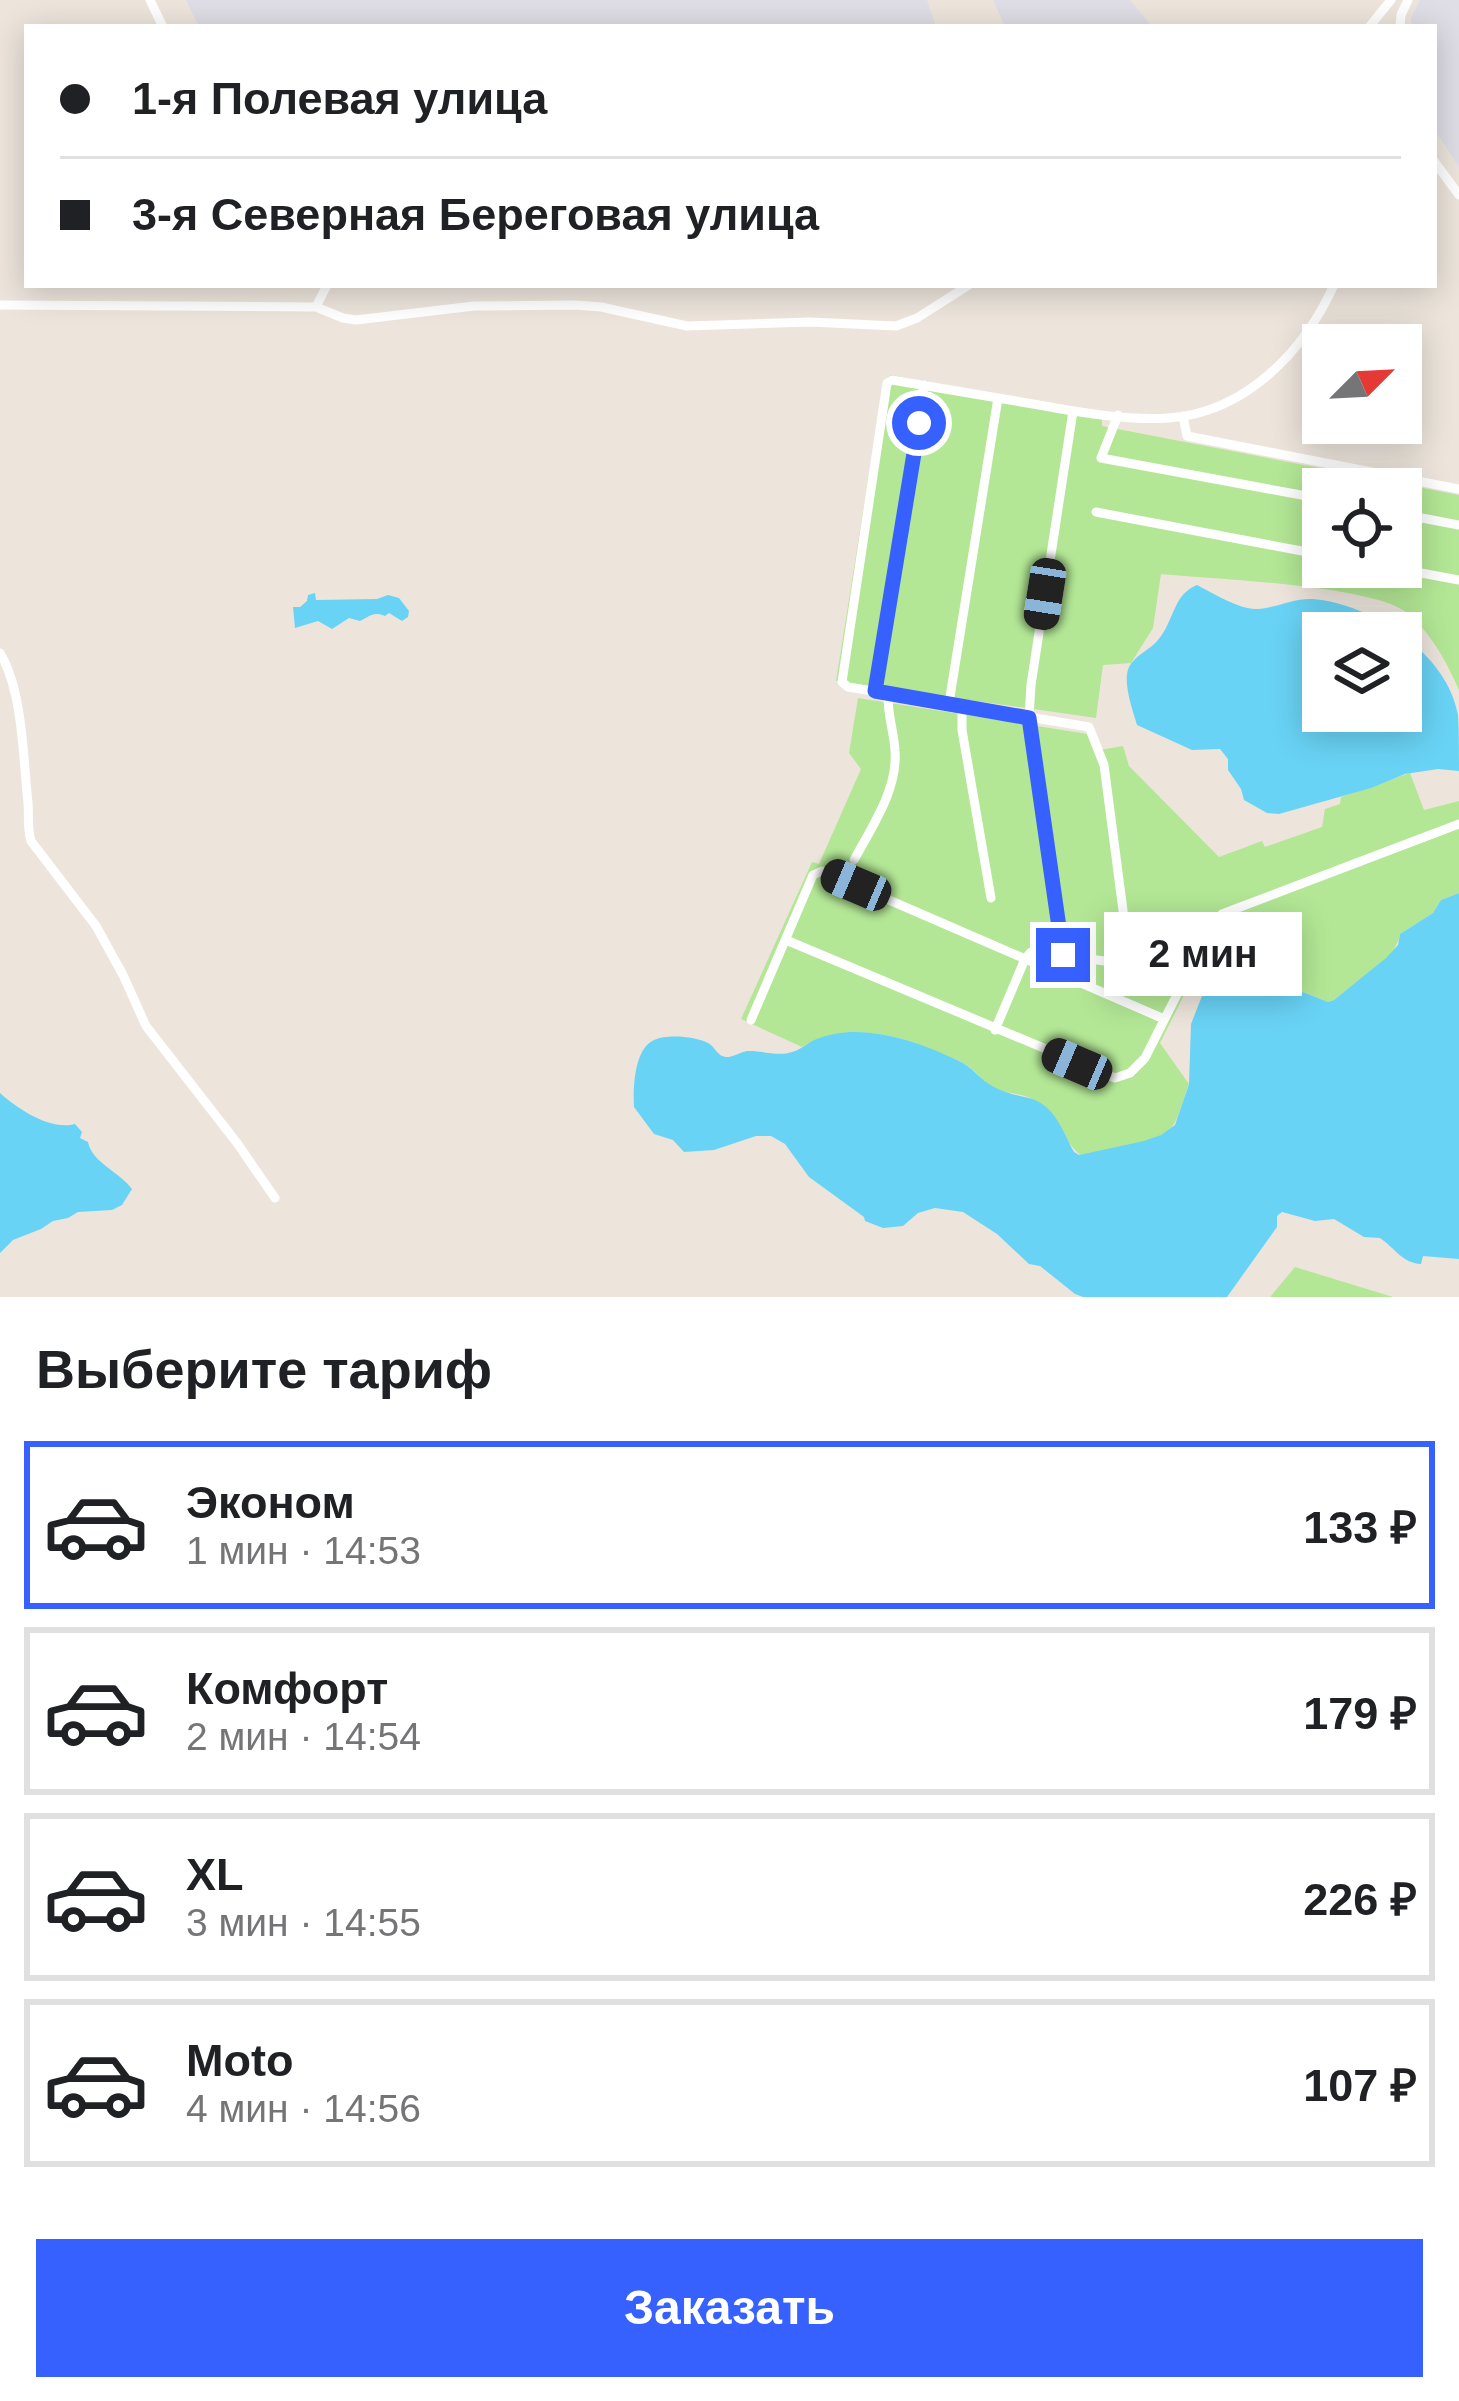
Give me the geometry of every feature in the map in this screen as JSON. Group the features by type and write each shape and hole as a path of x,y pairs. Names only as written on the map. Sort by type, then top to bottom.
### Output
{"street":[{"path":"1371,24 1391,0"},
{"path":"1437,165 1459,195"},
{"path":"316,308 326,288"},
{"path":"0,305 316,308 356,320 474,306 575,305 688,326 810,322 896,326 964,288"},
{"path":"1130,964 1104,765 1089,727 844,685 841,678 887,383 892,380 1073,411 1183,416 1243,393 1278,368 1312,327 1332,288"},
{"path":"875,691 924,385"},
{"path":"991,898 956,704 998,398"},
{"path":"1063,955 1029,718 1073,411"},
{"path":"1118,415 1102,458 1302,495"},
{"path":"1183,416 1187,436 1459,489"},
{"path":"1096,512 1302,551"},
{"path":"1422,518 1459,525"},
{"path":"1422,573 1459,580"},
{"path":"0,653 10,673 19,720 31,841 95,926 146,1026 275,1198"},
{"path":"854,860 892,781 896,753 888,693"},
{"path":"785,940 1115,1078 1130,1073 1145,1058 1212,926 1228,910 1459,824"},
{"path":"751,1020 813,875 822,871 1164,1019"},
{"path":"995,1030 1025,959 1035,952 1187,971"}],"shaded area":[{"path":"186,0 927,0 935,24 198,24"},
{"path":"993,0 1130,0 1150,24 1004,24"},
{"path":"1420,0 1459,0 1459,167 1437,134 1437,24 1412,24"}],"green space":[{"path":"891,375 1071,408 1102,417 1102,426 1319,468 1302,468 1302,587 1161,574 1153,628 1131,663 1103,665 1096,718 836,681 884,380"},
{"path":"1422,488 1459,495 1459,690 1422,628 1422,612 1405,612 1389,603 1310,588 1422,588"},
{"path":"858,698 1088,734 1094,751 1123,746 1129,766 1219,857 1322,827 1325,809 1340,804 1341,797 1410,773 1424,810 1459,801 1459,893 1441,900 1433,913 1400,934 1391,954 1328,1002 1280,983 1250,981 1242,977 1236,963 1225,966 1217,953 1207,949 1160,1043 1189,1084 1174,1124 1142,1143 1080,1155 1038,1103 997,1089 957,1060 903,1039 869,1033 835,1035 802,1047 741,1019 812,862 819,864 861,769 849,753"},
{"path":"1295,1267 1393,1297 1270,1297"}],"water":[{"path":"1197,585 1250,609 1312,599 1362,612 1302,612 1302,732 1422,732 1422,652 1439,672 1458,715 1459,771 1405,774 1279,814 1244,800 1220,749 1192,750 1137,725 1127,680 1129,667 1158,640 1178,602"},
{"path":"315,593 316,600 388,595 399,598 408,617 402,621 389,613 374,614 360,621 349,618 332,629 318,621 295,628 293,607 300,607"},
{"path":"1459,893 1459,1259 1423,1256 1421,1264 1414,1263 1380,1238 1364,1237 1334,1219 1315,1221 1282,1212 1277,1227 1227,1297 1083,1297 1040,1266 1029,1264 997,1234 963,1212 935,1208 918,1213 903,1226 883,1228 865,1221 809,1177 785,1144 771,1136 684,1152 673,1140 654,1134 634,1107 639,1060 647,1045 659,1038 696,1039 729,1057 747,1051 787,1053 834,1034 870,1033 941,1053 994,1087 1038,1101 1052,1112 1079,1155 1144,1141 1175,1125 1189,1084 1191,1024 1202,996 1219,974 1280,983 1328,1002 1334,1000 1386,958 1398,945 1400,934 1433,913 1441,900"},
{"path":"0,1093 45,1121 75,1124 95,1156 132,1189 122,1205 53,1221 13,1240 0,1253"}],"route":[{"path":"919,423 875,691 1029,718 1063,955"}]}
